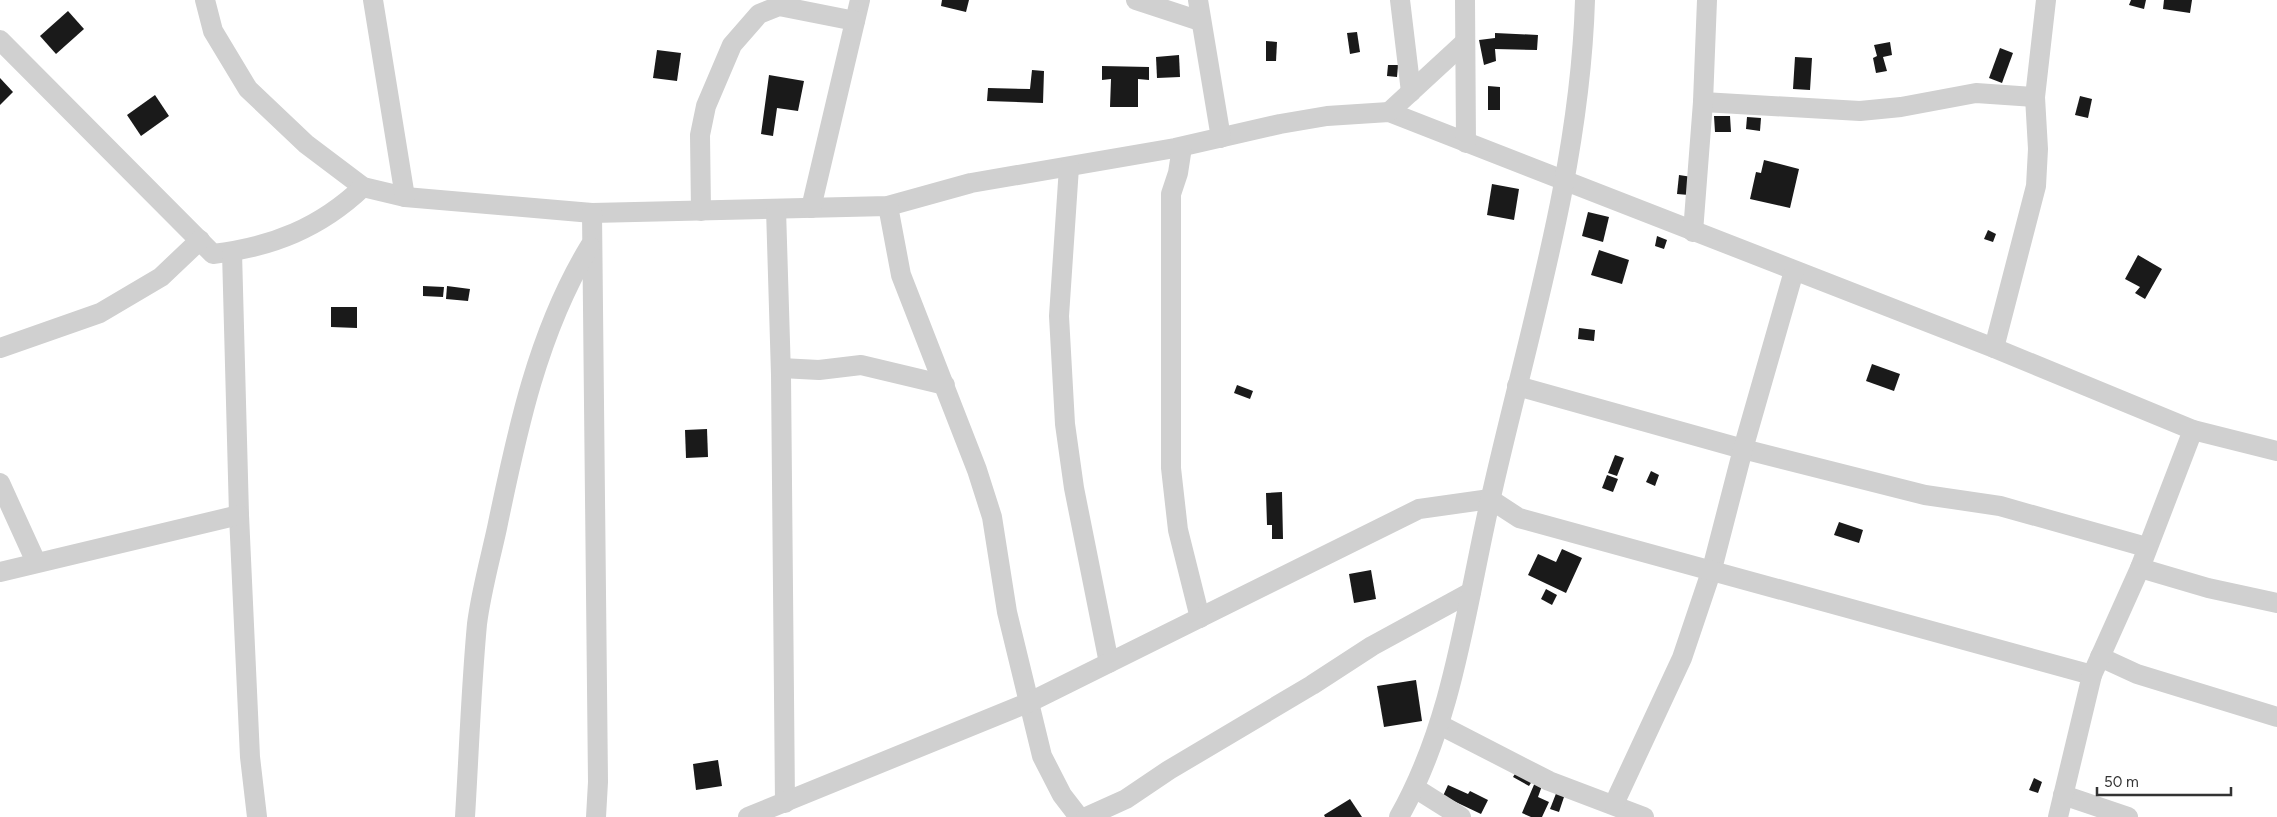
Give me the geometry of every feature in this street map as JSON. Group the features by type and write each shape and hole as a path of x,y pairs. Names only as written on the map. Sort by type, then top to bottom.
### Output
{"street":[{"path":"205,0 213,31 248,90 306,144 363,187 405,197 592,213 888,206 971,183 1182,147 1327,116 1389,112 1994,348 2192,430 2277,451"},
{"path":"373,0 405,197"},
{"path":"811,208 860,0"},
{"path":"1136,0 1200,21"},
{"path":"1198,0 1221,138"},
{"path":"1400,0 1411,92"},
{"path":"1465,0 1466,143"},
{"path":"1399,817 1416,788 1440,725 1471,592 1490,499 1566,182 1584,55 1585,0"},
{"path":"1693,232 1703,102 1706,0"},
{"path":"1994,348 2036,186 2038,149 2035,97 2046,0"},
{"path":"701,211 700,135 706,106 732,45 759,14 779,6 855,22"},
{"path":"0,40 213,254 245,250 303,231 344,205 363,187"},
{"path":"1389,112 1465,42"},
{"path":"1703,102 1860,111 1901,108 1976,93 2035,97"},
{"path":"1182,147 1178,173 1171,194 1171,468 1178,530 1200,618"},
{"path":"1069,167 1059,316 1066,424 1084,546 1109,663"},
{"path":"888,206 900,275 945,385 977,470 992,517 1007,612 1042,756 1062,795 1080,817"},
{"path":"776,209 781,368 785,803"},
{"path":"592,213 590,246 598,782 596,817"},
{"path":"0,348 100,313 161,277 200,240"},
{"path":"464,817 478,623 507,480 527,397 559,304 571,277 590,246"},
{"path":"232,252 239,516 250,757 256,817"},
{"path":"1614,804 1682,658 1712,569 1743,449 1794,271"},
{"path":"781,368 819,370 861,366 945,385"},
{"path":"1517,386 1743,449 1925,495 2000,506 2146,547"},
{"path":"2058,817 2096,666 2140,568 2146,547 2192,430"},
{"path":"0,483 36,562"},
{"path":"748,817 1030,702 1419,509 1490,499 1519,518 2096,666 2137,674 2277,717"},
{"path":"0,572 36,562 239,516"},
{"path":"2140,568 2208,588 2277,603"},
{"path":"1086,817 1126,799 1169,770 1312,685 1372,646 1471,592"},
{"path":"1440,725 1549,781 1614,804 1644,817"},
{"path":"1416,788 1461,817"},
{"path":"2063,795 2128,817"}],"building":[{"path":"942,0 969,0 966,12 941,6"},
{"path":"2131,0 2146,0 2144,9 2129,5"},
{"path":"2164,0 2192,0 2190,13 2163,9"},
{"path":"68,11 84,29 56,54 40,36"},
{"path":"1357,32 1360,52 1350,54 1347,33"},
{"path":"1495,33 1538,35 1537,50 1495,49 1496,61 1484,65 1479,40 1495,38"},
{"path":"1266,41 1277,42 1276,61 1266,61"},
{"path":"1890,42 1892,55 1883,57 1887,71 1876,73 1873,58 1877,56 1874,45"},
{"path":"2000,48 2013,53 2002,83 1989,78"},
{"path":"657,50 681,53 677,81 653,78"},
{"path":"1179,55 1180,77 1157,78 1156,57"},
{"path":"1795,57 1812,58 1810,90 1793,89"},
{"path":"1388,65 1398,65 1397,77 1387,76"},
{"path":"1102,66 1149,67 1149,80 1138,79 1138,107 1110,107 1111,79 1102,80"},
{"path":"1032,70 1044,71 1043,103 987,101 988,88 1030,89"},
{"path":"769,75 804,81 798,111 777,108 773,136 761,134"},
{"path":"0,78 13,92 0,105"},
{"path":"1488,86 1500,87 1500,110 1488,110"},
{"path":"155,95 169,116 141,136 127,115"},
{"path":"2080,96 2092,99 2088,118 2075,115"},
{"path":"1714,116 1730,116 1731,132 1715,132"},
{"path":"1747,117 1761,118 1760,131 1746,129"},
{"path":"1764,160 1799,169 1790,208 1750,199 1756,172 1761,173"},
{"path":"1679,175 1692,177 1689,195 1677,194"},
{"path":"1492,184 1519,189 1514,220 1487,215"},
{"path":"1588,212 1609,217 1603,242 1582,236"},
{"path":"1988,230 1996,234 1993,242 1984,239"},
{"path":"1657,236 1667,240 1664,249 1655,246"},
{"path":"1599,250 1629,260 1622,284 1591,275"},
{"path":"2138,255 2162,269 2145,299 2135,293 2140,287 2125,279"},
{"path":"423,286 444,287 443,297 423,296"},
{"path":"447,286 470,289 468,301 446,299"},
{"path":"331,307 357,307 357,328 331,327"},
{"path":"1579,328 1595,330 1594,341 1578,339"},
{"path":"1872,364 1900,374 1894,391 1866,381"},
{"path":"1237,385 1253,391 1250,399 1234,393"},
{"path":"707,429 708,457 686,458 685,430"},
{"path":"1615,455 1624,458 1617,476 1608,473"},
{"path":"1651,471 1659,475 1655,486 1646,482"},
{"path":"1607,475 1618,479 1613,492 1602,488"},
{"path":"1282,492 1283,539 1272,539 1272,525 1267,525 1266,493"},
{"path":"1839,522 1863,530 1859,543 1834,535"},
{"path":"1562,549 1582,558 1566,593 1528,575 1538,554 1556,562"},
{"path":"1371,570 1376,599 1354,603 1349,574"},
{"path":"1546,589 1557,595 1552,605 1541,599"},
{"path":"1416,680 1422,721 1384,727 1377,686"},
{"path":"718,760 722,786 696,790 693,764"},
{"path":"1518,769 1534,778 1529,786 1513,777"},
{"path":"2034,778 2042,782 2038,793 2029,790"},
{"path":"1536,780 1543,783 1538,797 1549,802 1542,817 1531,817 1522,813"},
{"path":"1448,785 1468,794 1470,791 1488,800 1481,814 1443,796"},
{"path":"1557,791 1565,794 1559,812 1550,809"},
{"path":"1350,799 1362,817 1325,817 1324,815"}]}
